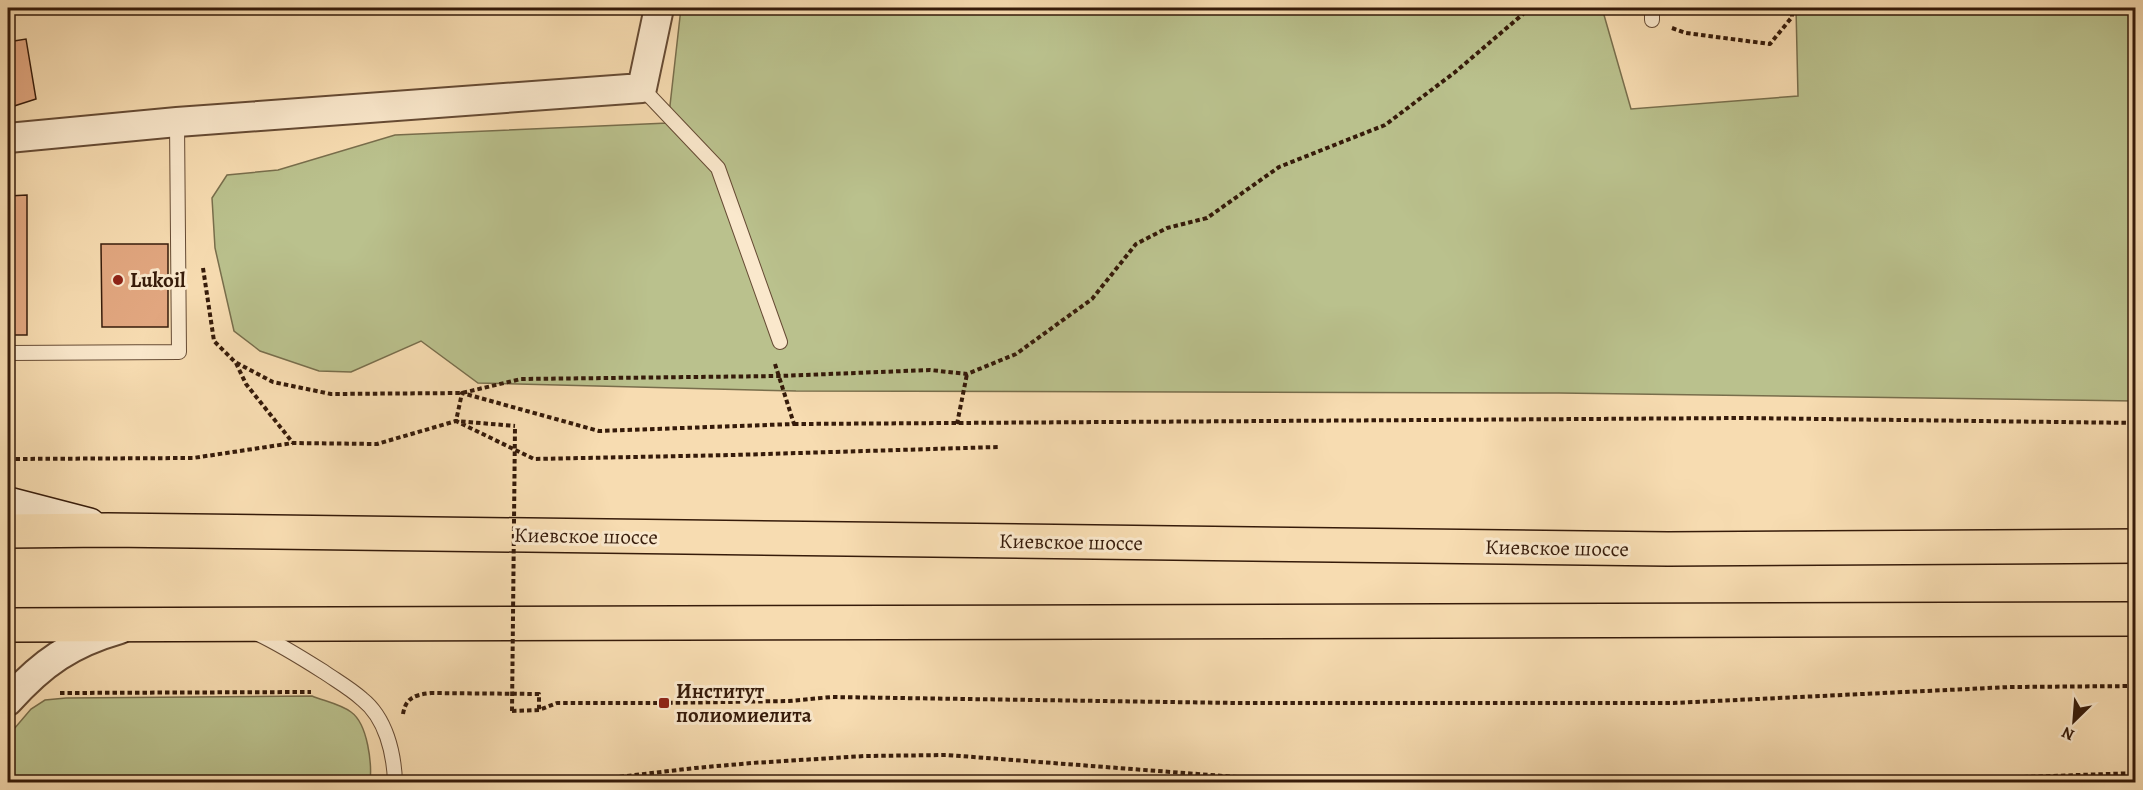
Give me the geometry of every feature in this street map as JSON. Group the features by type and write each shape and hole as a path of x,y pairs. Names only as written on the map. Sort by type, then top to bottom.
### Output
{"highway":[{"name":"Киевское шоссе","path":"8,531 108,530 1668,549 2136,546"},
{"path":"8,625 2136,619"}],"street":[{"path":"8,138 177,122 642,88 659,8"},
{"path":"8,504 108,530"},
{"path":"8,701 46,665 72,647 94,637 135,626"}],"lane":[{"path":"642,88 718,168 780,342"},
{"path":"8,353 179,352 177,122"},
{"path":"228,625 253,632 299,656 363,699 379,720 392,751 395,783"}],"path":[{"path":"202,259 214,341 236,363 273,382 331,394 462,393 521,379 779,376 930,370 967,374 1016,354 1092,299 1136,244 1167,228 1207,218 1279,167 1385,126 1454,74 1530,8"},
{"path":"1652,14 1686,33 1770,44 1792,17 1792,8"},
{"path":"771,354 794,424"},
{"path":"236,363 246,384 293,443"},
{"path":"957,424 967,374"},
{"path":"456,421 462,393"},
{"path":"462,393 599,431 794,424 1731,418 2136,423"},
{"path":"456,421 534,459 998,447"},
{"path":"8,459 193,459 293,443 377,444 456,421 515,426 512,711 539,710 557,703 789,701 832,697 1248,703 1673,703 2010,687 2136,686"},
{"path":"51,694 314,692"},
{"path":"379,720 402,717 405,705 410,699 431,693 539,694 539,710"},
{"path":"575,783 752,763 865,756 947,755 1303,783"},
{"path":"1881,783 2136,773"},
{"path":"418,783 426,781 444,783"}],"green space":[{"path":"681,8 1602,8 1631,109 1798,96 1796,8 2135,8 2135,401 1559,393 796,391 478,383 421,341 351,372 319,371 260,351 234,331 215,248 212,198 227,175 278,170 395,135 668,123"},
{"path":"312,696 342,707 357,718 368,745 370,782 8,782 8,736 31,709 45,700"}],"building":[{"path":"26,39 36,99 11,107 8,101 8,42"},
{"path":"27,195 27,335 8,335 8,196"},
{"path":"101,244 168,244 168,327 102,327"}],"place":[{"name":"Lukoil","path":"118,280"},
{"name":"Институт полиомиелита","path":"664,703"}]}
